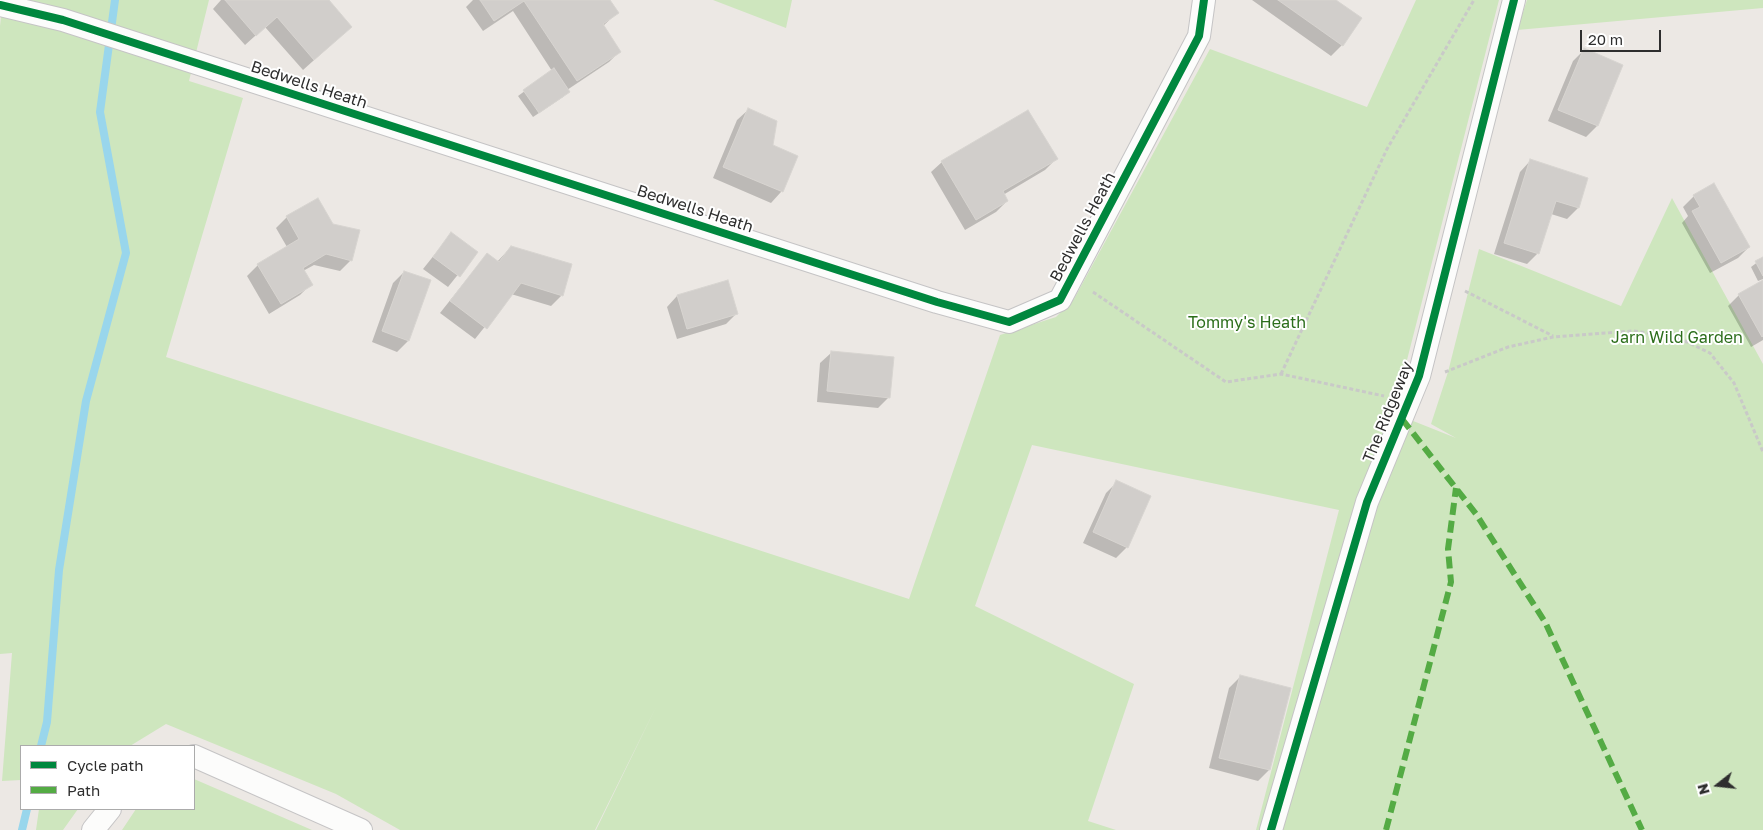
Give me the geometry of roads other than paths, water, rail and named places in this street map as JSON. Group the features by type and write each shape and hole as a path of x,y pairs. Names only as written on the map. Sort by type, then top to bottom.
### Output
{"street":[{"name":"Bedwells Heath","path":"0,5 63,20 936,302 1009,322 1060,300 1199,36 1204,0"},
{"name":"The Ridgeway","path":"1271,830 1367,502 1419,376 1514,0"},
{"path":"195,756 361,830"},
{"path":"93,830 109,810"}],"waterway":[{"path":"41,745 47,722 59,570 86,401 126,253 100,112 115,0"},
{"path":"22,830 27,810"}],"park label":[{"name":"Tommy's Heath","path":"1247,323"},
{"name":"Jarn Wild Garden","path":"1677,338"}]}
